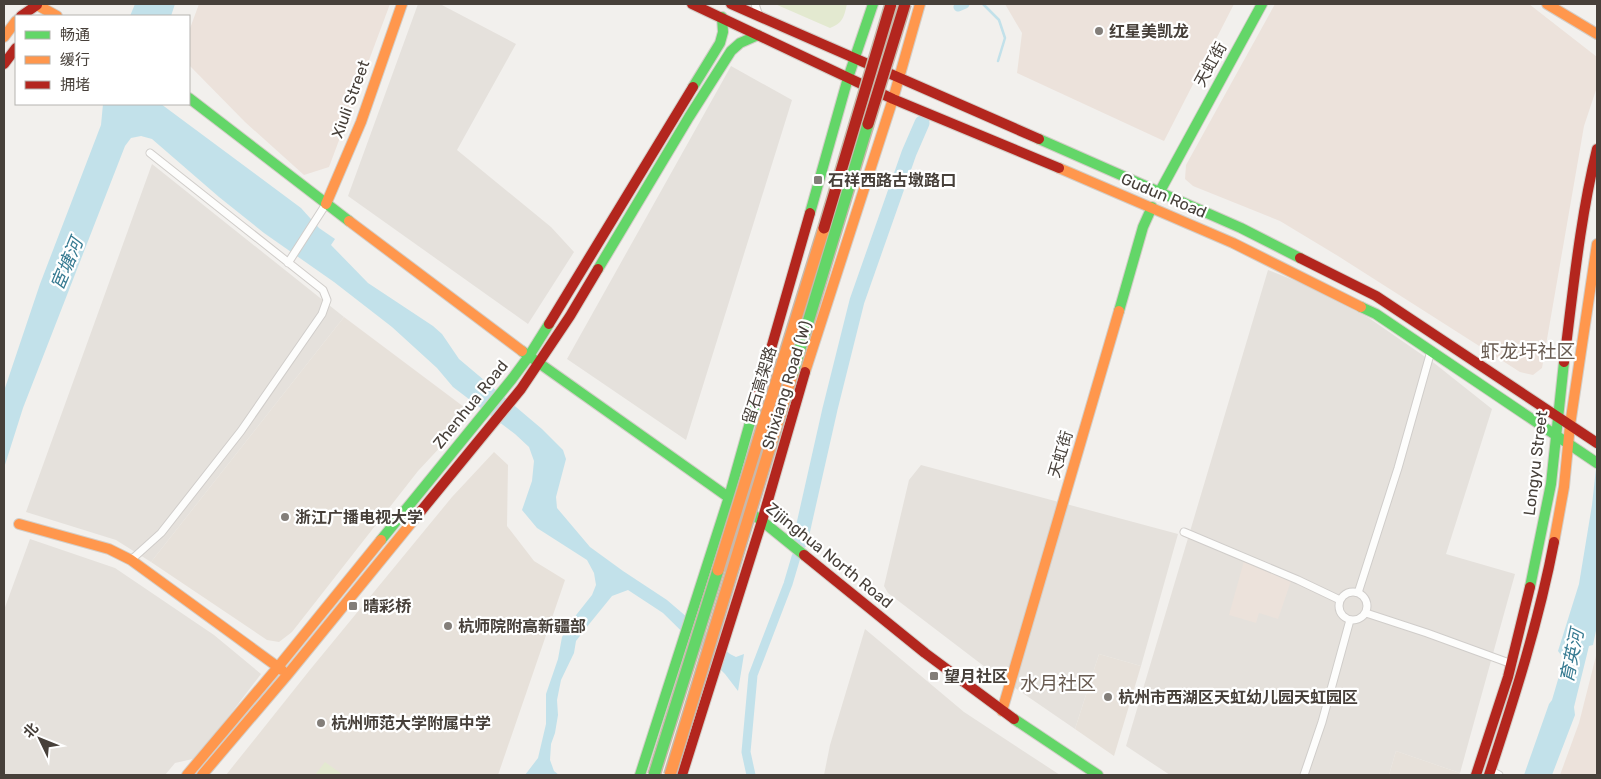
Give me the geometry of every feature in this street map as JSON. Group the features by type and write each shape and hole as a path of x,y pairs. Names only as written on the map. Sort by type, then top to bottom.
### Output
{"main road":[{"path":"22,15 37,4 55,15"},
{"name":"Xiuli Street","path":"326,204 361,122 402,4"},
{"name":"Gudun Road","path":"692,4 894,99 1152,207 1266,259 1376,314 1595,461"},
{"name":"Gudun Road","path":"731,4 1241,228 1376,296 1596,442"},
{"name":"Shixiang Road (W)","path":"640,775 729,497 848,78 873,4"},
{"name":"留石高架路","path":"654,775 812,268 891,4"},
{"name":"留石高架路","path":"670,775 905,4"},
{"name":"Shixiang Road (W)","path":"682,775 762,521 810,358 894,99 920,4"},
{"name":"天虹街","path":"1159,193 1262,4"},
{"path":"1547,4 1597,34"},
{"name":"Zhenhua Road","path":"187,775 278,667 529,356 720,43 723,32 722,17"},
{"path":"4,37 15,22"},
{"name":"Zhenhua Road","path":"202,775 288,674 521,389 575,308 689,117 731,51 740,43 758,35"},
{"path":"4,64 15,49"},
{"path":"190,99 326,204"},
{"name":"Longyu Street","path":"1476,775 1512,664 1535,566 1551,484 1557,416 1581,238 1591,173 1597,149"},
{"name":"Zijinghua North Road","path":"326,204 529,356 762,521 926,653 1002,711 1098,775"},
{"name":"天虹街","path":"1002,711 1144,227 1152,207"},
{"name":"Longyu Street","path":"1493,774 1549,570 1564,487 1570,425 1597,244"},
{"path":"20,524 109,549 131,560 288,674"}],"street":[{"path":"755,4 759,16"},
{"path":"131,560 161,533 235,439 322,314 327,300 323,290 150,153"},
{"path":"288,263 326,204"},
{"path":"1358,593 1398,468 1431,351"},
{"path":"1184,532 1298,580 1340,600"},
{"path":"1350,592 1358,593 1366,599 1366,613 1359,619 1346,619 1340,612 1340,600 1350,592"},
{"path":"1366,613 1512,664"},
{"path":"1304,775 1322,722 1350,620"}],"shaded area":[{"path":"199,4 390,4 329,167 304,175 245,122 190,66 190,28"},
{"path":"418,4 440,4 516,44 457,150 551,227 574,252 528,324 348,196"},
{"name":"红星美凯龙","path":"1005,4 1234,4 1164,141 1017,73 1022,33"},
{"path":"1275,4 1529,4 1597,57 1597,87 1584,126 1542,368 1533,375 1520,372 1280,221 1193,186 1185,179 1186,165"},
{"path":"731,66 792,100 686,440 567,359"},
{"path":"152,164 344,317 151,562 116,540 26,512"},
{"path":"1268,270 1311,287 1369,318 1434,363 1492,409 1446,554 1515,574 1460,773 1396,751 1389,775 1170,775 1126,746"},
{"name":"浙江广播电视大学","path":"344,317 472,413 418,471 292,632 279,642 267,640 151,562"},
{"name":"杭师院附高新疆部","path":"494,452 508,465 507,526 534,561 565,580 498,775 226,775 452,497"},
{"path":"921,465 1178,534 1141,666 1099,654 1075,729 989,670 888,593 884,586 909,480"},
{"path":"30,539 115,568 214,635 261,674 197,758 175,763 165,775 4,775 4,610"},
{"path":"1244,561 1291,581 1278,619 1259,613 1256,623 1229,615"},
{"path":"865,629 964,712 1060,775 824,775 830,745"},
{"path":"1597,652 1597,775 1560,775 1579,723"},
{"name":"杭州市西湖区天虹幼儿园天虹园区","path":"1099,654 1141,666 1114,756 1075,729"},
{"path":"1396,751 1460,773 1459,775 1389,775"}],"green space":[{"path":"775,4 847,4 842,19 838,24 830,28"},
{"path":"325,762 343,775 315,775"}],"water":[{"path":"135,4 175,4 171,15 130,15"},
{"name":"宦塘河","path":"103,105 162,105 301,208 319,228 335,239 331,245 368,283 433,326 442,334 459,359 542,429 563,450 566,459 556,497 557,508 590,547 667,600 730,654 736,657 744,654 738,691 725,674 663,613 628,590 612,596 576,641 574,653 561,680 557,700 558,715 551,744 550,760 554,771 559,775 525,775 538,758 546,724 546,694 558,659 562,637 569,624 592,595 596,585 594,573 587,560 537,528 522,510 532,481 534,461 529,447 515,434 453,387 437,368 392,327 334,282 264,233 152,139 141,136 131,138 125,146 23,408 4,468 4,391 40,284 101,125"},
{"name":"育英河","path":"1597,459 1597,626 1593,645 1589,646 1574,707 1575,715 1552,775 1524,775 1552,700 1564,659 1558,651 1579,584 1592,505"}],"waterway":[{"path":"958,7 965,4"},
{"path":"983,4 999,20 1005,38 998,61"},
{"path":"800,542 857,301 909,153 922,123"},
{"path":"751,775 746,752 753,675 788,584 796,557"}],"traffic: fast":[{"path":"810,213 848,78 873,4"},
{"path":"1159,193 1262,4"},
{"path":"693,87 720,43 723,32 722,17"},
{"path":"598,269 731,51 740,43 758,35"},
{"path":"190,99 349,221"},
{"path":"792,375 868,124"},
{"path":"1039,139 1241,228 1300,258"},
{"path":"1119,311 1143,227 1152,207"},
{"path":"1361,307 1376,314 1597,463"},
{"path":"381,540 512,379 549,324"},
{"path":"522,351 762,521 804,555"},
{"path":"1530,587 1551,484 1564,362"},
{"path":"640,775 729,497 756,401"},
{"path":"654,775 718,570"},
{"path":"1014,719 1098,775"}],"traffic: slow":[{"path":"326,204 361,122 402,4"},
{"path":"805,372 893,99 920,4"},
{"path":"1547,4 1597,34"},
{"path":"37,5 55,15"},
{"path":"4,37 15,22"},
{"path":"1059,168 1233,243 1361,307"},
{"path":"349,221 522,351"},
{"path":"718,570 824,228"},
{"path":"1554,542 1564,487 1570,425 1597,244"},
{"path":"1002,711 1119,311"},
{"path":"670,775 792,375"},
{"path":"202,775 288,674 421,511"},
{"path":"19,524 109,549 131,560 282,670"},
{"path":"187,775 381,540"}],"traffic: jam":[{"path":"692,4 893,99 1059,168"},
{"path":"731,4 1039,139"},
{"path":"824,228 891,4"},
{"path":"868,124 905,4"},
{"path":"22,15 37,5"},
{"path":"4,64 15,49"},
{"path":"549,324 693,87"},
{"path":"1564,362 1581,228 1597,149"},
{"path":"756,401 810,213"},
{"path":"1300,258 1376,296 1597,443"},
{"path":"421,511 521,389 570,316 598,269"},
{"path":"682,775 762,521 805,372"},
{"path":"1489,775 1517,689 1548,572 1554,542"},
{"path":"804,555 925,653 1014,719"},
{"path":"1476,775 1508,677 1530,587"}],"place":[{"name":"红星美凯龙","path":"1099,31"},
{"name":"石祥西路古墩路口","path":"818,180"},
{"name":"浙江广播电视大学","path":"285,517"},
{"name":"晴彩桥","path":"353,606"},
{"name":"杭师院附高新疆部","path":"448,626"},
{"name":"望月社区","path":"934,676"},
{"name":"杭州市西湖区天虹幼儿园天虹园区","path":"1108,697"},
{"name":"杭州师范大学附属中学","path":"321,723"}],"district":[{"name":"虾龙圩社区","path":"1528,351"},
{"name":"水月社区","path":"1058,683"}]}
